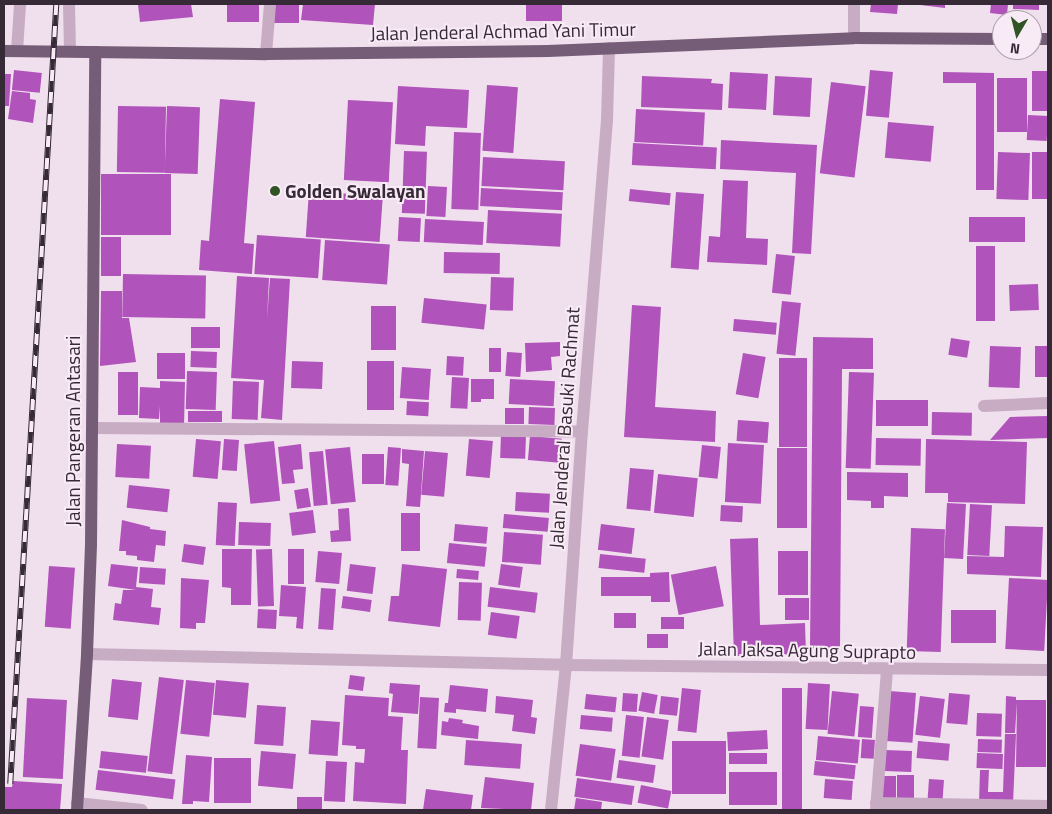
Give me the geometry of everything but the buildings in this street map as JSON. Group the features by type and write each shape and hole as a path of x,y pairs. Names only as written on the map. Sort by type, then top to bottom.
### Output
{"main road":[{"name":"Jalan Jenderal Achmad Yani Timur","path":"10,51 266,54 548,51 854,38 992,39"},
{"name":"Jalan Pangeran Antasari","path":"77,807 87,654 93,428 92,153 95,52"}],"street":[{"path":"10,51 20,4"},
{"path":"70,4 70,51"},
{"path":"266,54 270,4"},
{"path":"854,4 854,38"},
{"name":"Jalan Jenderal Basuki Rachmat","path":"551,810 566,665 582,431 607,121 609,48"},
{"path":"984,406 1048,403"},
{"path":"93,428 582,431"},
{"name":"Jalan Jaksa Agung Suprapto","path":"87,654 566,665 887,670 1048,670"},
{"path":"887,670 876,807 1048,806"},
{"path":"77,807 142,810"}],"railway":[{"path":"10,784 56,4"}],"place":[{"name":"Golden Swalayan","path":"275,191"}]}
